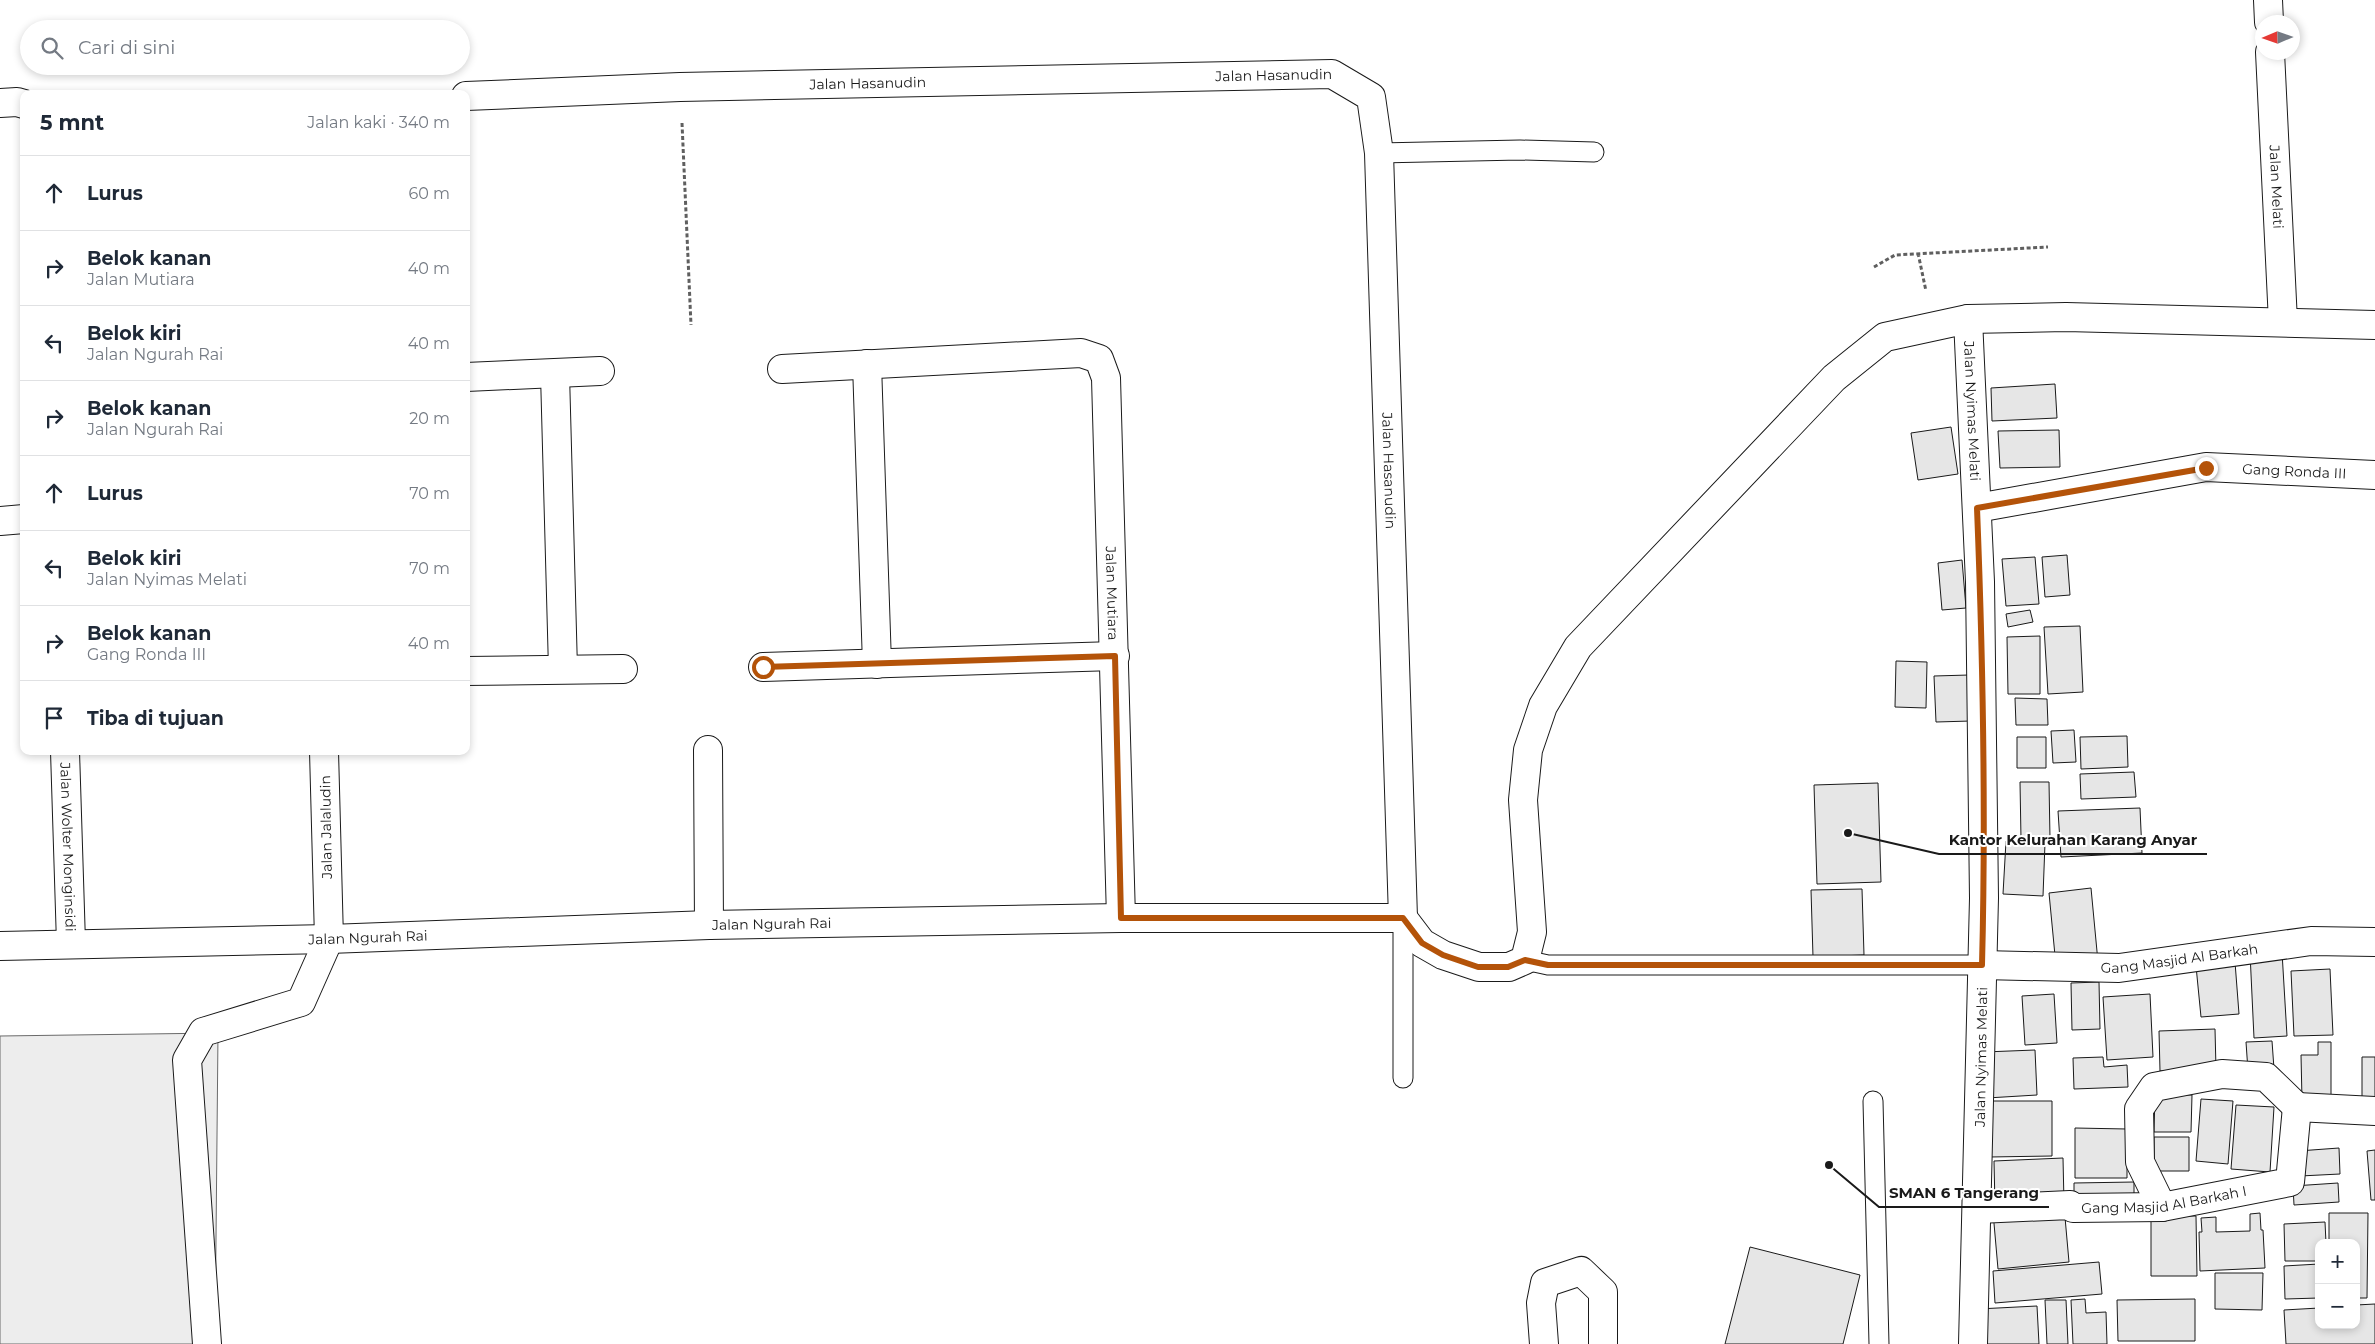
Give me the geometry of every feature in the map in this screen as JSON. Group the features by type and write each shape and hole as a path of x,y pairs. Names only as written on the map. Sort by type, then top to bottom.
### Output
{"street":[{"path":"2268,0 2269,15"},
{"name":"Jalan Melati","path":"2270,60 2283,322"},
{"name":"Jalan Hasanudin","path":"470,96 680,87 1332,74 1371,96 1379,153 1403,918"},
{"path":"0,103 20,103"},
{"path":"1403,918 1422,943 1443,955 1478,967 1508,967 1525,960 1532,932 1523,800 1528,750 1543,706 1578,646 1834,378 1885,337 1968,319 2066,317 2375,325"},
{"name":"Jalan Nyimas Melati","path":"1968,319 1980,602 1984,898 1978,1209 1973,1344"},
{"name":"Jalan Mutiara","path":"866,364 1081,353 1099,359 1106,378 1121,918"},
{"path":"782,368 866,364 877,664"},
{"path":"470,377 600,371"},
{"path":"555,374 563,669"},
{"name":"Gang Ronda III","path":"1977,508 2206,468 2375,474"},
{"path":"0,521 20,519"},
{"path":"763,667 1115,656"},
{"path":"470,671 623,669"},
{"path":"708,750 709,925"},
{"name":"Jalan Wolter Monginsidi","path":"64,755 71,943"},
{"name":"Jalan Jalaludin","path":"324,755 328,939"},
{"name":"Jalan Ngurah Rai","path":"0,946 328,939 709,925 1121,918 1403,918"},
{"path":"207,1344 187,1060 203,1032 301,1002 328,939"},
{"name":"Gang Masjid Al Barkah","path":"1982,965 2119,968 2311,941 2375,942"},
{"path":"2162,1207 2140,1162 2139,1109 2154,1087 2222,1074 2266,1077 2297,1107 2375,1111"},
{"name":"Gang Masjid Al Barkah I","path":"1978,1209 2070,1205 2073,1208 2162,1207 2290,1182 2297,1107"},
{"path":"1544,1344 1541,1304 1545,1283 1581,1271 1603,1292 1603,1344"}],"lane":[{"path":"1379,153 1520,150 1594,152"},
{"path":"1403,918 1403,1078"},
{"path":"1525,960 1548,965 1982,965"},
{"path":"1873,1100 1879,1344"}],"path":[{"path":"680,87 691,325"},
{"path":"1874,267 1894,255 2048,248"},
{"path":"1918,253 1928,299"}],"shaded area":[{"path":"218,1033 215,1344 0,1344 0,1036"}],"building":[{"path":"2055,384 2057,418 1992,421 1991,388"},
{"path":"1951,427 1958,474 1918,480 1911,433"},
{"path":"2059,430 2060,467 2000,468 1998,431"},
{"path":"2067,555 2070,595 2045,597 2042,557"},
{"path":"2035,557 2039,604 2006,606 2002,559"},
{"path":"1962,560 1966,608 1942,610 1938,563"},
{"path":"2030,610 2033,622 2008,627 2006,614"},
{"path":"2080,626 2083,692 2048,694 2044,627"},
{"path":"2040,636 2040,694 2008,694 2007,637"},
{"path":"1896,661 1927,662 1926,708 1895,707"},
{"path":"1969,675 1971,721 1936,722 1934,676"},
{"path":"2015,698 2047,699 2048,725 2016,725"},
{"path":"2074,730 2076,762 2053,763 2051,731"},
{"path":"2127,736 2128,767 2081,769 2080,737"},
{"path":"2017,737 2046,737 2046,768 2017,768"},
{"path":"2134,772 2136,797 2081,799 2080,774"},
{"path":"2020,782 2049,782 2050,839 2021,839"},
{"path":"1878,783 1881,882 1817,884 1814,785"},
{"path":"2140,808 2142,853 2061,857 2058,811"},
{"path":"2006,841 2045,843 2043,896 2003,894"},
{"path":"2091,888 2098,962 2056,966 2049,893"},
{"path":"1862,889 1864,955 1813,957 1811,890"},
{"path":"2282,952 2287,1036 2254,1038 2250,953"},
{"path":"2235,962 2239,1014 2201,1017 2196,966"},
{"path":"2330,969 2333,1035 2294,1036 2291,971"},
{"path":"2099,982 2100,1029 2072,1030 2071,983"},
{"path":"2054,994 2057,1043 2025,1045 2022,996"},
{"path":"2150,994 2153,1057 2107,1060 2103,997"},
{"path":"2215,1029 2216,1069 2160,1071 2159,1031"},
{"path":"2272,1041 2274,1069 2248,1071 2246,1042"},
{"path":"2318,1042 2331,1042 2331,1100 2302,1100 2301,1055 2318,1055"},
{"path":"2035,1050 2037,1095 1987,1098 1984,1052"},
{"path":"2103,1057 2104,1067 2127,1065 2128,1087 2074,1089 2073,1058"},
{"path":"2362,1057 2375,1057 2375,1101 2362,1102"},
{"path":"2155,1094 2192,1095 2191,1132 2154,1132"},
{"path":"2201,1099 2233,1101 2228,1164 2196,1161"},
{"path":"1989,1101 2052,1101 2052,1156 1989,1157"},
{"path":"2236,1105 2274,1107 2270,1172 2231,1169"},
{"path":"2075,1128 2127,1129 2127,1178 2075,1178"},
{"path":"2154,1137 2189,1137 2189,1171 2154,1171"},
{"path":"2339,1148 2340,1174 2300,1176 2298,1151"},
{"path":"2375,1150 2375,1200 2371,1200 2367,1151"},
{"path":"2063,1158 2064,1203 1995,1206 1994,1161"},
{"path":"2134,1182 2134,1205 2074,1206 2074,1183"},
{"path":"2338,1183 2339,1202 2294,1205 2293,1186"},
{"path":"2064,1206 2069,1262 1998,1269 1993,1212"},
{"path":"2260,1213 2265,1268 2200,1271 2199,1232 2202,1232 2201,1218 2216,1217 2216,1232 2250,1231 2250,1214"},
{"path":"2329,1213 2368,1213 2367,1298 2360,1298 2360,1239 2329,1239"},
{"path":"2151,1216 2196,1216 2197,1276 2151,1276"},
{"path":"2325,1222 2326,1239 2315,1239 2315,1261 2285,1261 2284,1224"},
{"path":"1750,1247 1860,1275 1843,1344 1725,1344"},
{"path":"2099,1262 2102,1294 1995,1303 1993,1271"},
{"path":"2315,1264 2315,1298 2285,1299 2284,1266"},
{"path":"2215,1273 2263,1273 2262,1310 2215,1309"},
{"path":"2085,1299 2086,1313 2106,1312 2107,1344 2073,1344 2071,1300"},
{"path":"2195,1299 2195,1341 2118,1341 2117,1300"},
{"path":"2045,1300 2066,1300 2068,1344 2047,1344"},
{"path":"2375,1304 2375,1344 2286,1344 2284,1310 2315,1308 2315,1329 2360,1329 2360,1305"},
{"path":"2037,1306 2039,1344 1980,1344 1978,1309"}],"place":[{"name":"Kantor Kelurahan Karang Anyar","path":"1848,833"},
{"name":"SMAN 6 Tangerang","path":"1829,1165"}],"route":[{"path":"763,667 1115,656 1121,918 1403,918 1422,943 1443,955 1478,967 1508,967 1525,960 1548,965 1982,965 1984,898 1980,582 1977,508 2206,468"}]}
